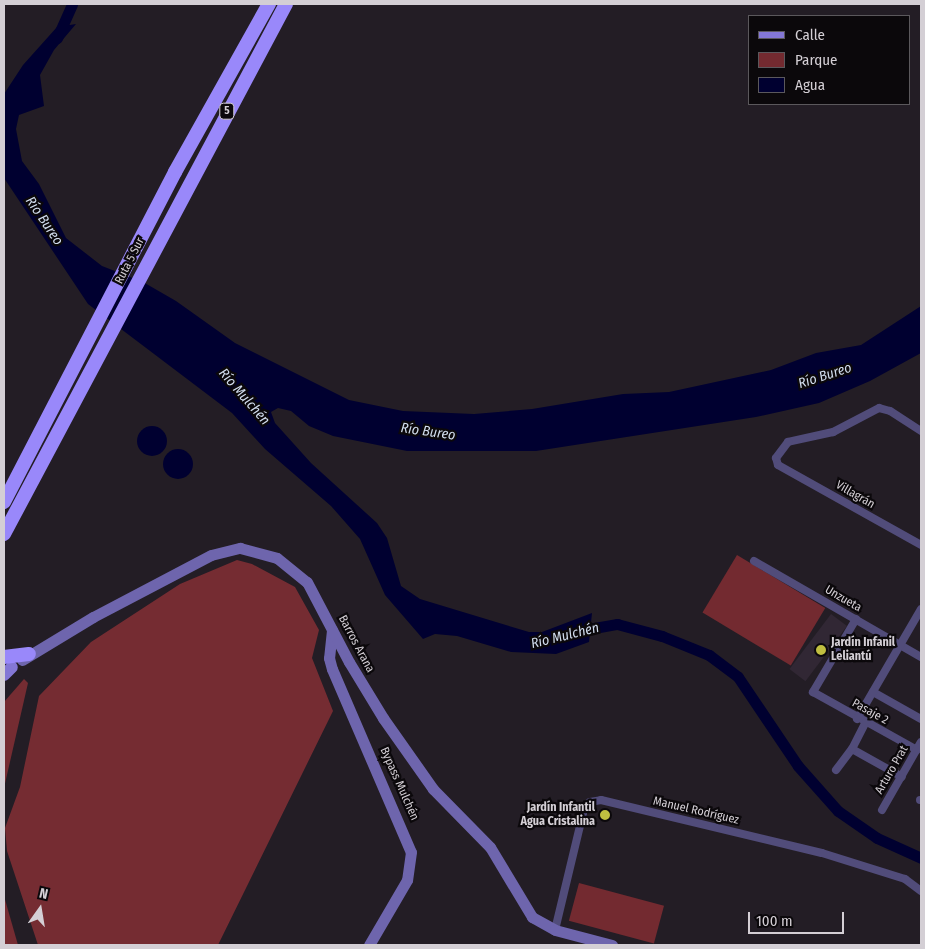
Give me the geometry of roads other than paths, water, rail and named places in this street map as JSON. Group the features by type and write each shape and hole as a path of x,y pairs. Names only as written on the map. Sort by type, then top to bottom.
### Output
{"highway":[{"name":"Ruta 5 Sur","path":"4,502 151,218 269,4"},
{"name":"Ruta 5 Sur","path":"4,534 286,4"},
{"path":"6,665 29,654"}],"main road":[{"name":"Barros Arana","path":"29,654 184,568 234,548 269,554 293,569 313,591 332,630 370,698 423,776 490,847 532,917 554,930 612,945"},
{"name":"Bypass Mulchén","path":"332,630 328,658 412,852 407,880 369,945"}],"street":[{"name":"Villagrán","path":"921,431 899,417 879,408 833,432 788,442 777,454 778,464 921,546"},
{"name":"Unzueta","path":"754,561 921,657"},
{"path":"836,770 852,749 873,692 921,609"},
{"name":"Pasaje 2","path":"856,619 813,692 861,721 917,750"},
{"path":"873,692 921,719"},
{"name":"Arturo Prat","path":"882,810 921,742"},
{"path":"852,749 902,777"},
{"name":"Manuel Rodríguez","path":"554,930 584,809 590,802 601,800 822,853 905,879 921,891"}],"water":[{"path":"76,24 54,50 40,75 44,106 19,115 16,129 22,161 39,184 66,238 102,266 143,282 176,301 235,343 349,400 403,411 474,414 532,409 623,394 669,392 771,370 816,353 861,345 921,306 921,353 870,381 819,403 756,417 536,451 407,451 333,436 309,426 291,411 278,408 271,412 275,423 311,463 377,523 387,538 401,586 420,599 529,632 542,632 592,613 589,642 556,654 511,652 457,636 435,634 423,639 385,595 360,539 331,506 265,449 232,413 88,304 4,178 4,94 23,65 57,27"},
{"path":"152,426 163,430 167,441 163,452 152,456 141,452 137,441 141,430"},
{"path":"178,449 189,453 193,464 189,475 178,479 167,475 163,464 167,453"}],"waterway":[{"name":"Río Bureo","path":"57,38 72,4"},
{"name":"Río Mulchén","path":"577,631 617,624 662,636 709,655 738,677 798,766 838,811 877,838 921,858"}],"place":[{"name":"Jardín Infanil Leliantú","path":"821,650"},
{"name":"Jardín Infantil Agua Cristalina","path":"605,815"}]}
